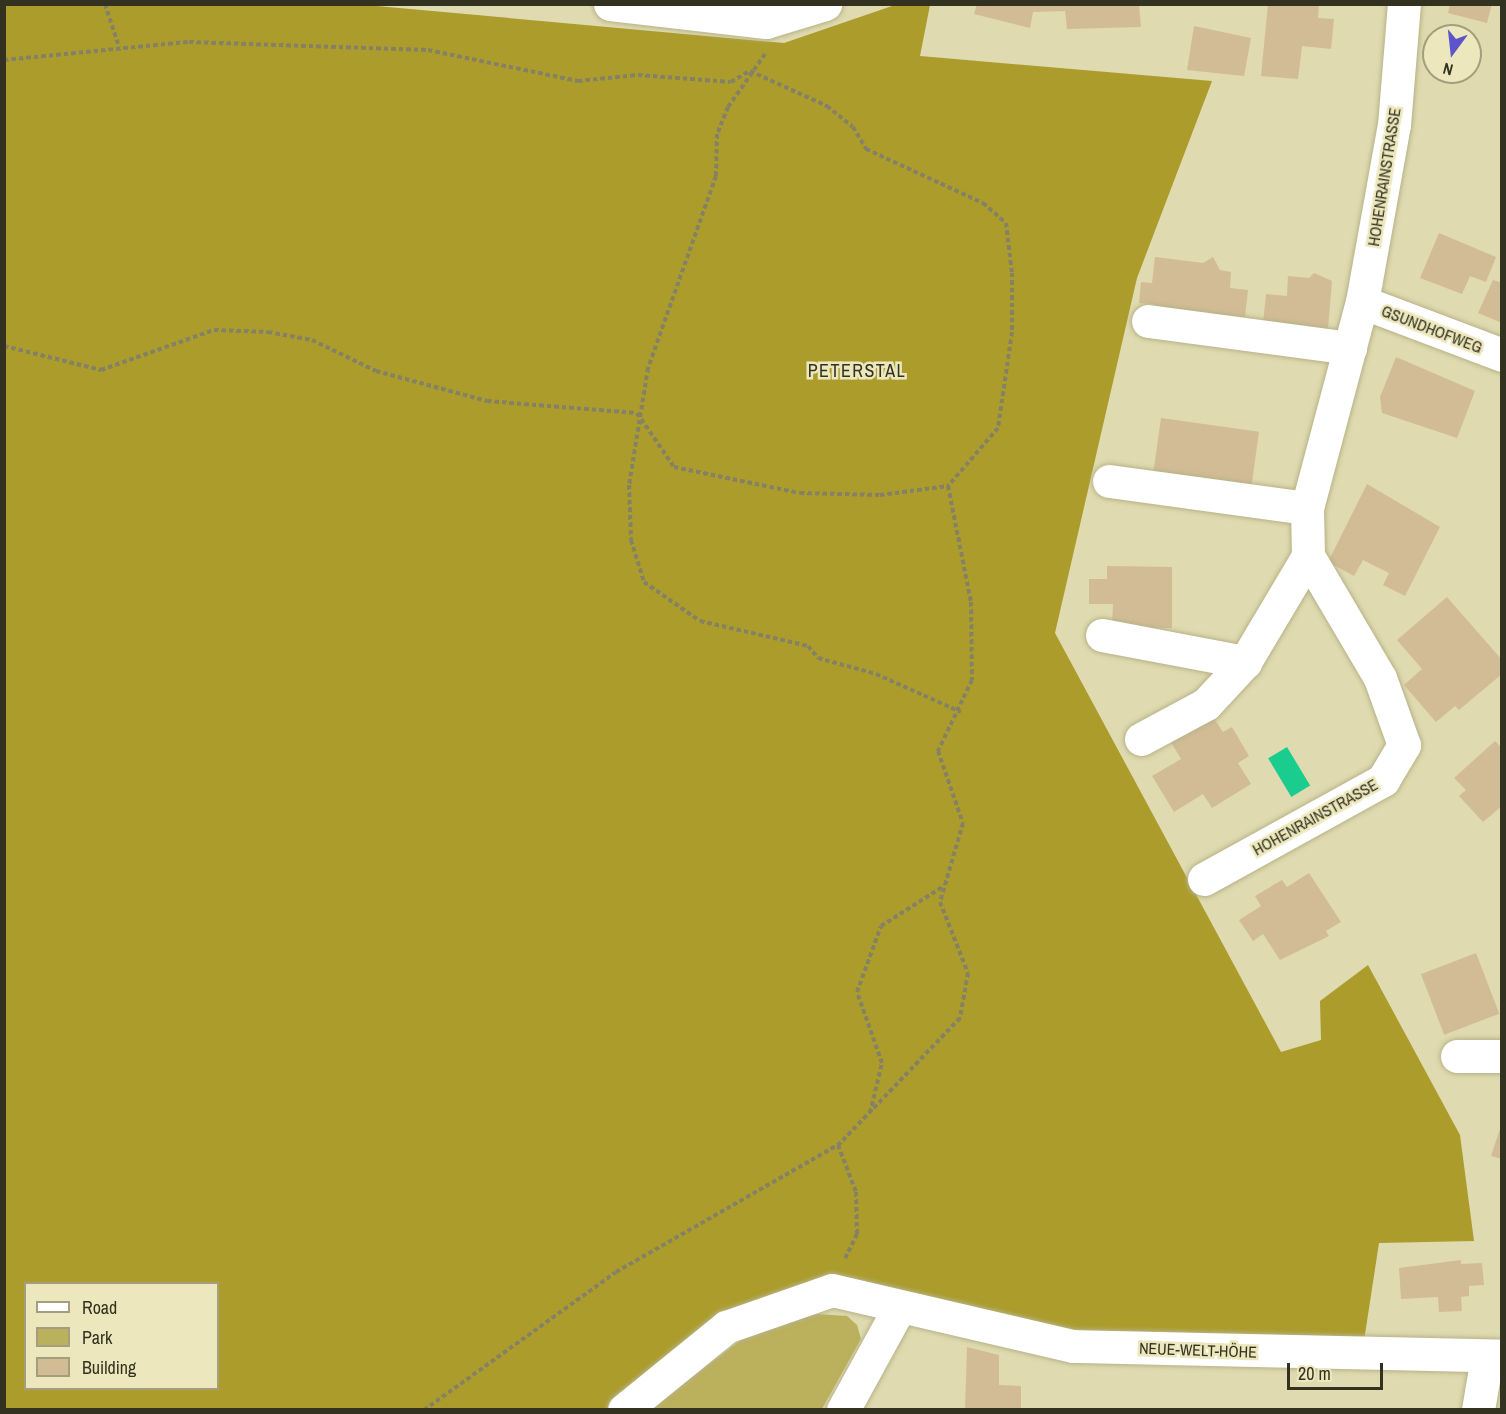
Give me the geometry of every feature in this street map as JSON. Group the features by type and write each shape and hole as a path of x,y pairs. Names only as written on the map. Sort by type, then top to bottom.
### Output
{"street":[{"path":"610,4 766,22 825,4"},
{"name":"HOHENRAINSTRASSE","path":"1204,879 1383,780 1404,745 1380,678 1308,556 1307,508 1362,302 1394,125 1404,4"},
{"name":"GSUNDHOFWEG","path":"1362,302 1502,355"},
{"path":"1148,321 1350,348"},
{"path":"1109,481 1307,508"},
{"path":"1141,739 1206,704 1245,662 1308,556"},
{"path":"1102,635 1245,662"},
{"path":"1457,1056 1502,1056"},
{"path":"624,1410 726,1327 832,1290"},
{"name":"NEUE-WELT-HÖHE","path":"832,1290 898,1310 1073,1346 1494,1357"},
{"path":"843,1410 898,1310"},
{"path":"1478,1410 1494,1357"}],"path":[{"path":"105,4 119,47"},
{"path":"4,60 119,47 189,42 428,50 578,81 638,75 731,82 750,71"},
{"path":"750,71 717,134 716,176 636,413 629,485 631,540 645,582 700,621 808,646 818,658 876,674 961,712"},
{"path":"636,413 674,467 800,493 880,495 948,486 998,428 1012,332 1006,223 983,203 866,149 853,127 826,106 750,71"},
{"path":"4,345 100,370 214,330 268,332 312,340 376,371 486,401 636,413"},
{"path":"424,1410 616,1272 838,1145 869,1117 960,1018 968,973 940,902 963,823 938,751 961,712 972,680 971,602 948,486"},
{"path":"869,1117 882,1063 856,992 881,926 944,886"},
{"path":"832,1290 857,1233 856,1192 838,1145"}],"green space":[{"path":"817,1314 847,1316 857,1325 861,1339 822,1409 649,1410 755,1329"}],"shaded area":[{"path":"5,5 366,5 784,43 895,5 930,5 920,56 1212,81 1137,278 1055,633 1281,1052 1321,1040 1320,1001 1368,965 1460,1135 1474,1241 1379,1243 1362,1354 1156,1349 832,1290 726,1327 624,1409 5,1410"},
{"path":"1287,747 1310,786 1291,797 1268,758"}],"building":[{"path":"977,4 1139,4 1141,27 1067,29 1065,11 1033,12 1030,28 974,14"},
{"path":"1268,4 1319,4 1318,18 1334,19 1331,49 1302,46 1298,79 1261,76"},
{"path":"1450,4 1492,4 1487,23 1448,13"},
{"path":"1194,26 1251,38 1244,76 1187,70"},
{"path":"1439,233 1496,257 1486,282 1470,276 1462,294 1420,278"},
{"path":"1155,257 1203,263 1213,257 1220,270 1231,272 1230,288 1248,290 1245,317 1226,315 1225,322 1151,313 1153,304 1139,303 1141,282 1152,283"},
{"path":"1314,273 1332,281 1327,341 1263,324 1266,294 1287,296 1288,276 1309,278"},
{"path":"1493,280 1502,283 1502,323 1478,313"},
{"path":"1396,357 1475,391 1457,438 1382,413 1380,397"},
{"path":"1161,418 1259,432 1251,488 1153,474"},
{"path":"1367,484 1440,527 1405,596 1383,585 1389,573 1363,560 1354,576 1328,562"},
{"path":"1107,566 1172,567 1172,628 1112,627 1113,604 1089,604 1089,579 1107,579"},
{"path":"1447,597 1502,660 1502,674 1459,710 1455,706 1436,722 1404,685 1422,669 1397,640"},
{"path":"1213,717 1223,732 1232,727 1249,756 1238,763 1251,784 1212,808 1203,794 1174,812 1152,776 1181,759 1171,742"},
{"path":"1495,741 1502,748 1502,806 1483,822 1459,796 1466,790 1454,778"},
{"path":"1309,873 1341,922 1326,931 1329,936 1280,960 1263,934 1253,941 1239,920 1261,906 1255,896 1282,880 1287,887"},
{"path":"1476,953 1499,1014 1444,1035 1421,974"},
{"path":"1502,1127 1502,1159 1491,1156"},
{"path":"1461,1260 1461,1264 1482,1263 1484,1285 1469,1286 1469,1296 1461,1297 1462,1311 1439,1312 1438,1297 1401,1299 1399,1268"},
{"path":"967,1347 999,1355 999,1385 1021,1386 1021,1409 965,1410"}],"district":[{"name":"PETERSTAL","path":"857,371"}]}
